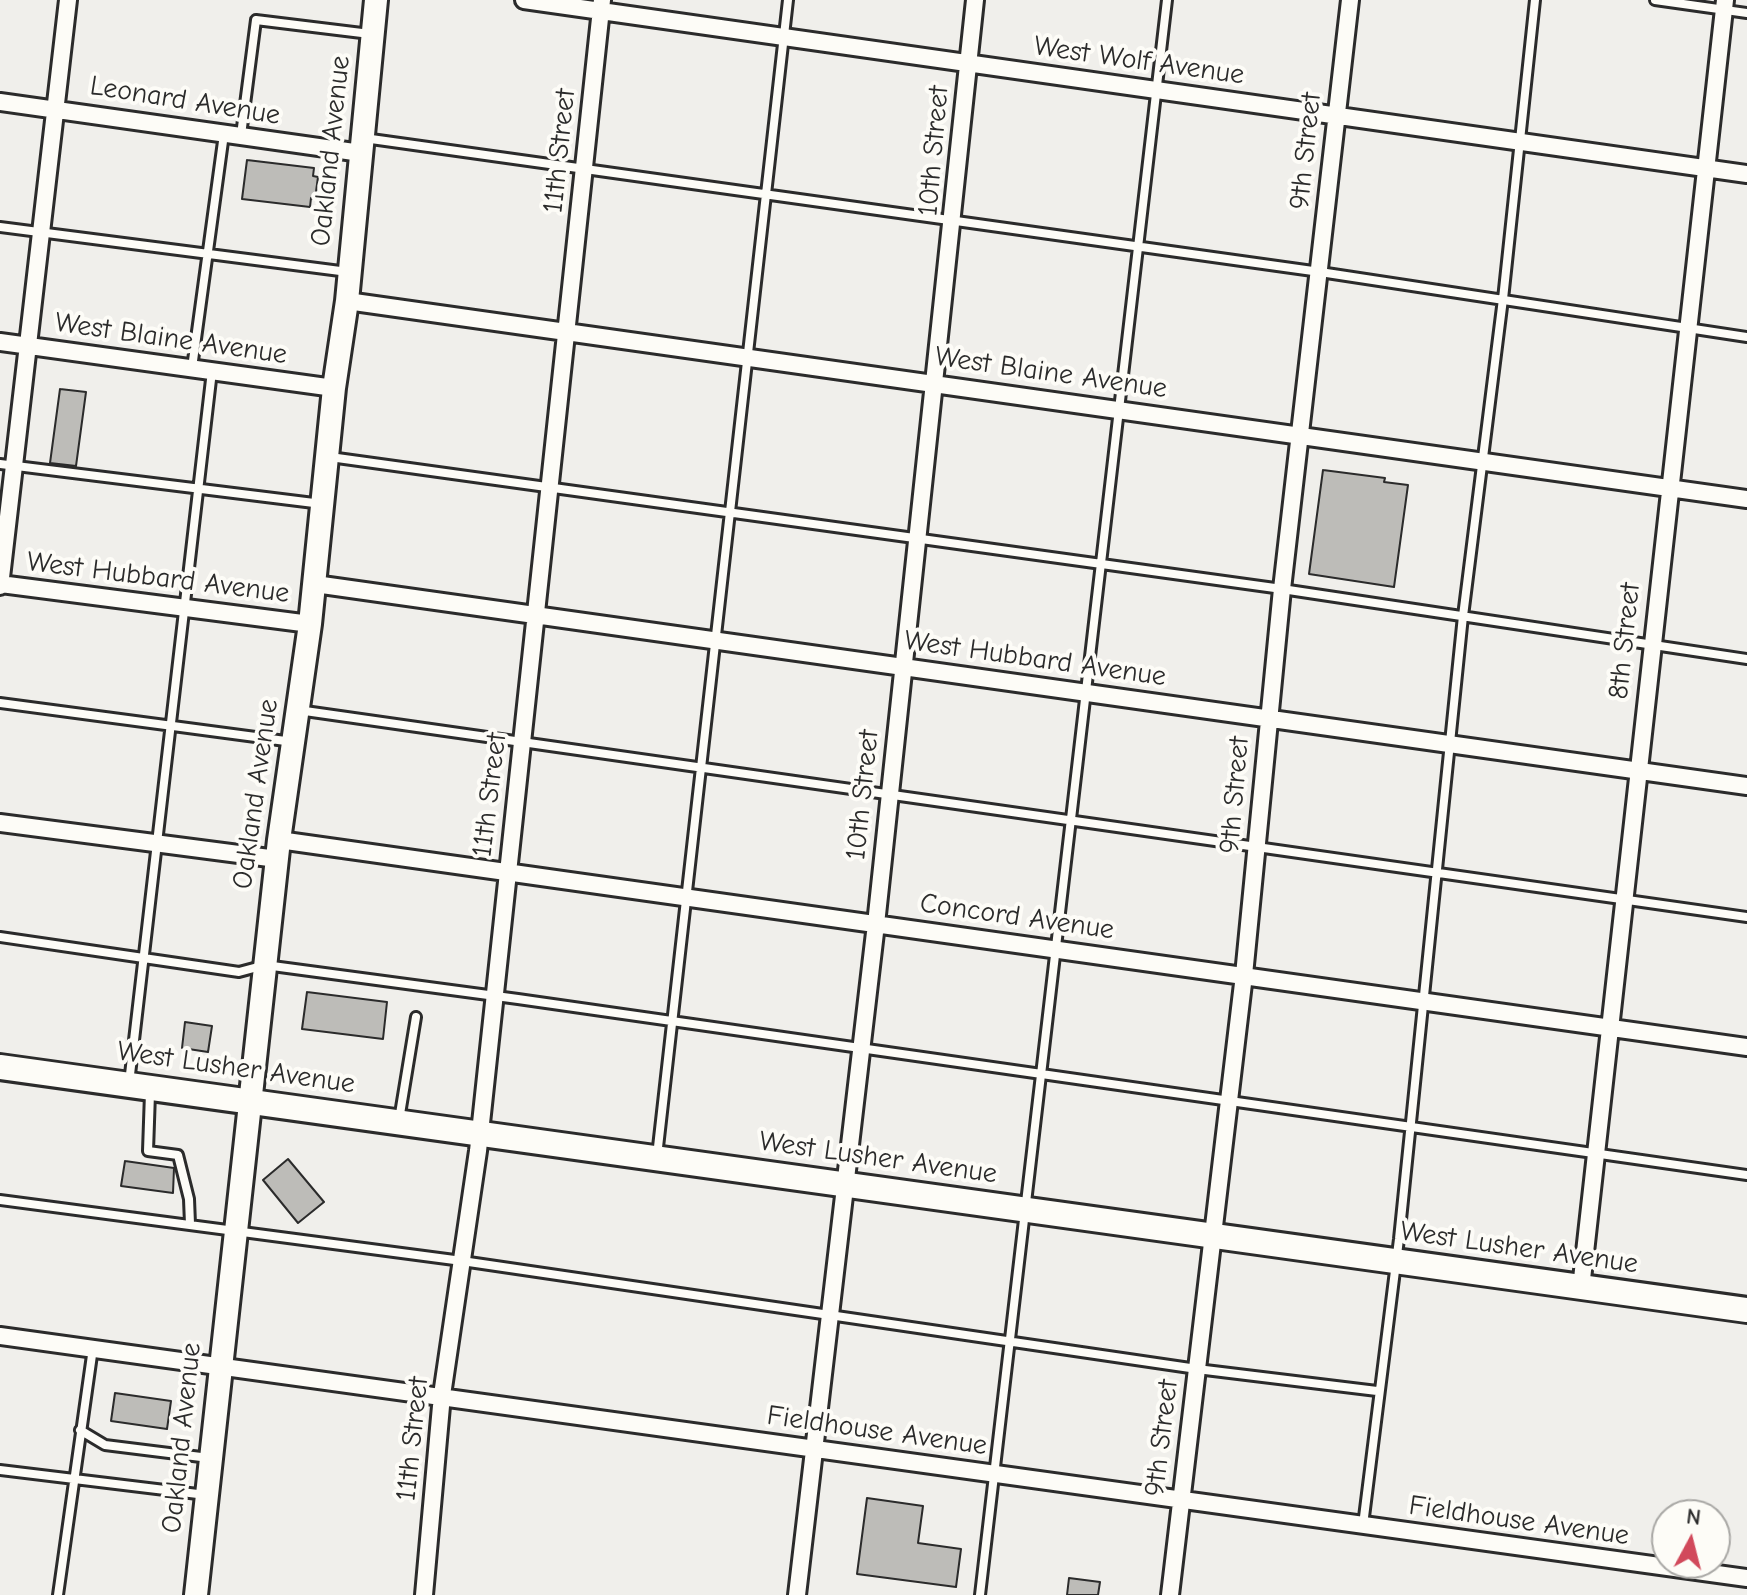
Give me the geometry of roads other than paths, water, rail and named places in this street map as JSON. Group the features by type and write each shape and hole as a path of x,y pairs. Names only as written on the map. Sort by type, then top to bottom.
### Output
{"main road":[{"name":"West Lusher Avenue","path":"0,1067 399,1120 1747,1310"}],"street":[{"path":"0,585 7,465 27,346 68,0"},
{"name":"Oakland Avenue","path":"196,1595 219,1364 278,850 310,624 334,388 347,301 376,0"},
{"name":"West Wolf Avenue","path":"524,0 601,5 784,36 1747,174"},
{"name":"10th Street","path":"797,1595 812,1447 876,924 932,383 954,222 975,0"},
{"name":"9th Street","path":"1170,1595 1244,975 1282,589 1350,0"},
{"name":"11th Street","path":"424,1595 442,1395 480,1132 601,5"},
{"name":"8th Street","path":"1581,1288 1612,1027 1668,487 1725,5"},
{"name":"Leonard Avenue","path":"0,102 232,135 362,145"},
{"name":"West Blaine Avenue","path":"347,301 1747,499"},
{"name":"West Blaine Avenue","path":"0,342 334,388"},
{"name":"West Hubbard Avenue","path":"315,584 1747,786"},
{"name":"West Hubbard Avenue","path":"0,585 310,624"},
{"name":"Concord Avenue","path":"0,823 156,844 278,850 507,872 1747,1047"},
{"name":"Fieldhouse Avenue","path":"0,1336 1747,1578"}],"lane":[{"path":"657,1157 788,0"},
{"path":"980,1595 1167,0"},
{"path":"1363,1526 1410,1128 1463,616 1503,299 1535,0"},
{"path":"1655,0 1725,5 1747,13"},
{"path":"192,368 208,254 256,20 373,35"},
{"path":"362,145 584,171 1320,272 1747,337"},
{"path":"0,227 350,273"},
{"path":"190,1224 189,1199 178,1155 148,1151 140,1085 143,958 212,371"},
{"path":"327,456 1282,589 1747,659"},
{"path":"7,465 323,504"},
{"path":"0,703 293,742"},
{"path":"298,710 1747,917"},
{"path":"0,937 239,972 265,965 672,1020 1747,1175"},
{"path":"399,1120 416,1017"},
{"path":"0,1200 462,1261 1197,1369 1377,1391"},
{"path":"58,1595 93,1348"},
{"path":"80,1430 105,1445 210,1458"},
{"path":"0,1470 206,1495"}]}
